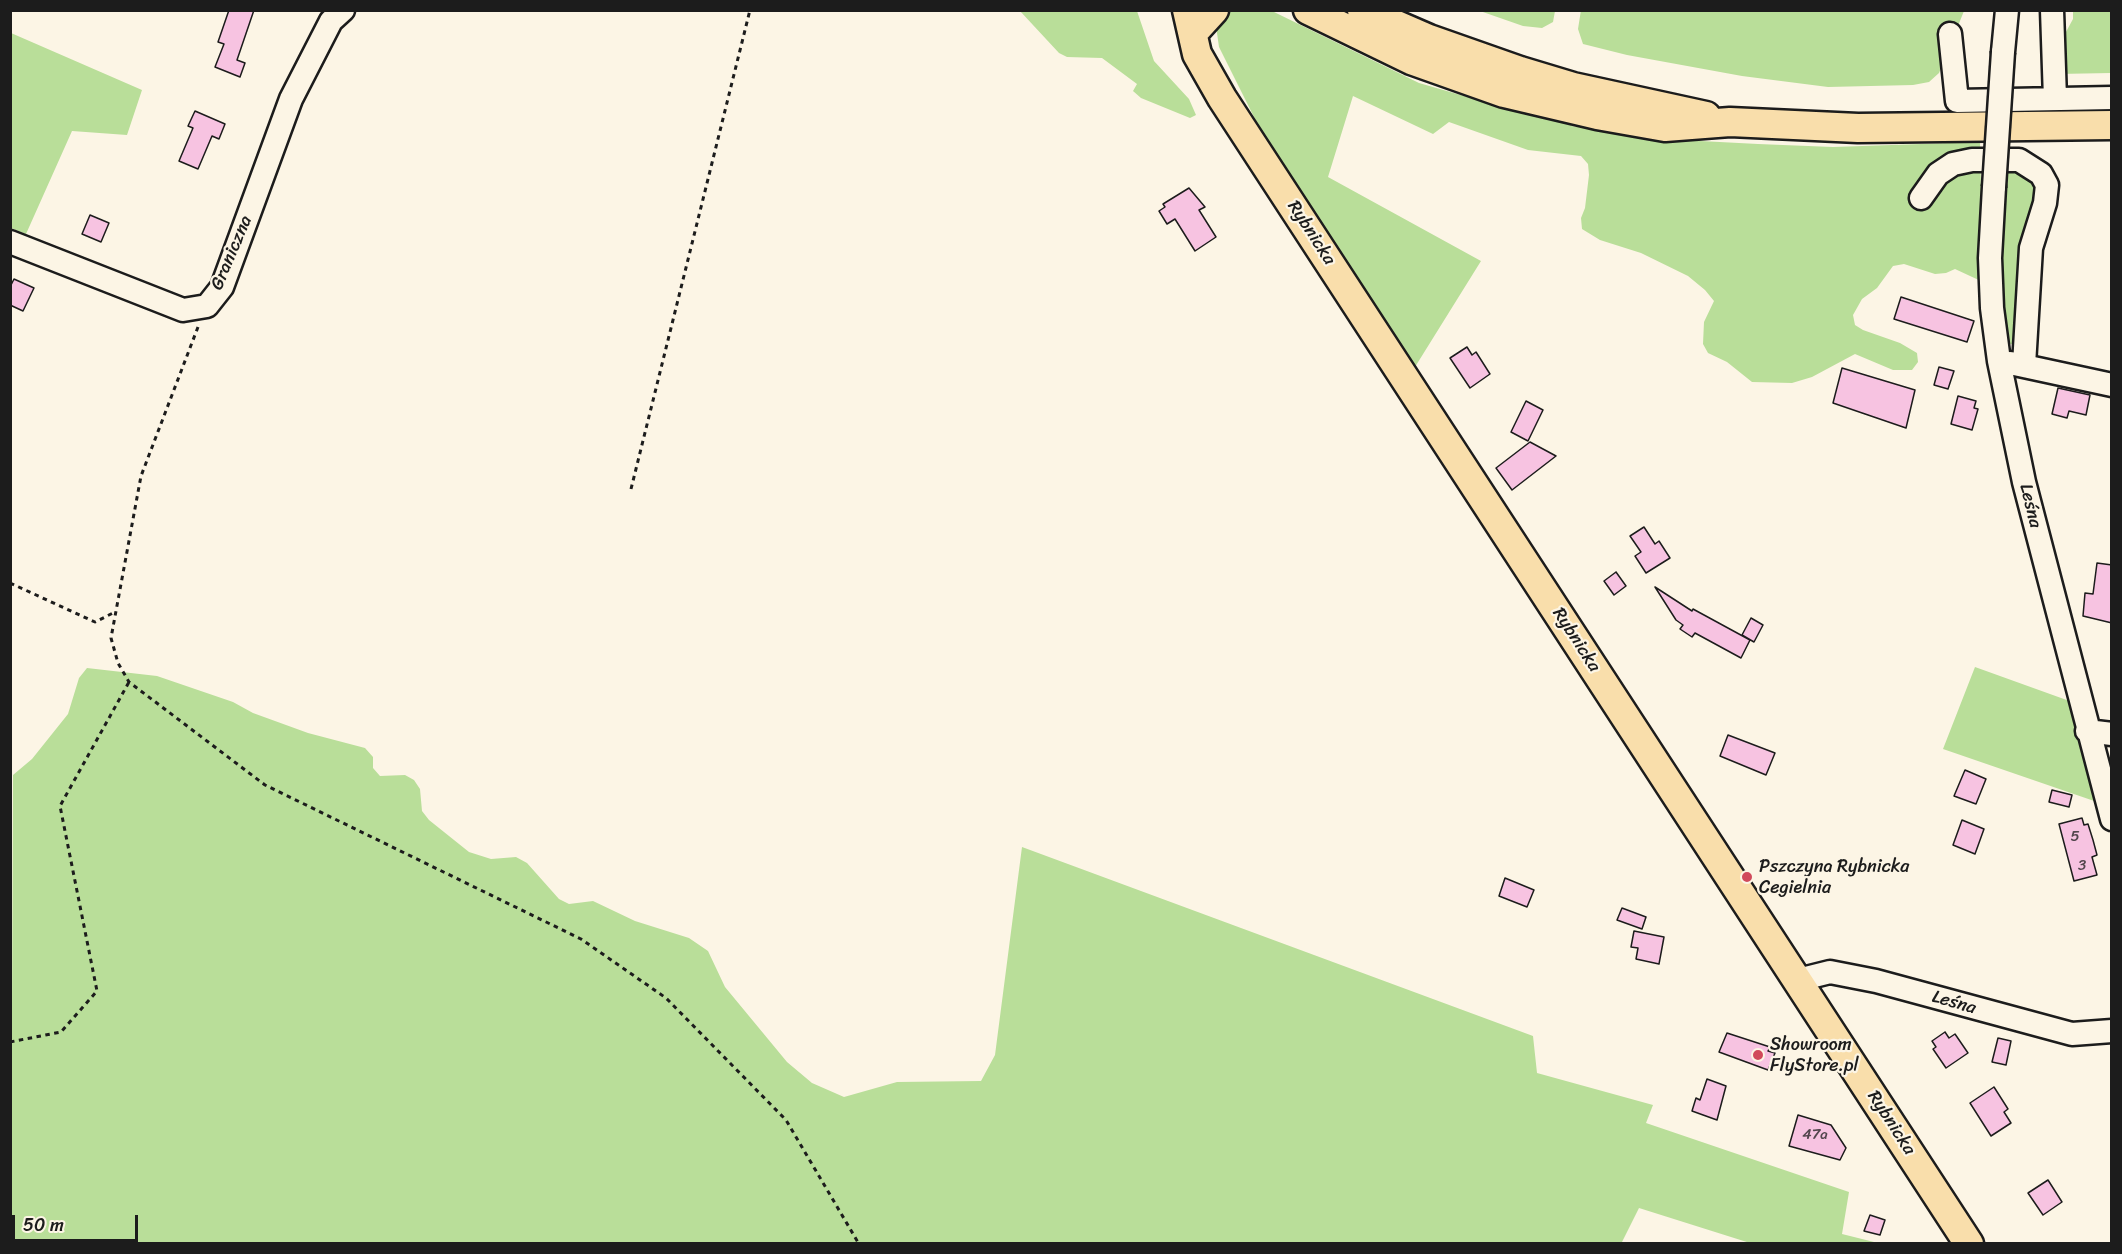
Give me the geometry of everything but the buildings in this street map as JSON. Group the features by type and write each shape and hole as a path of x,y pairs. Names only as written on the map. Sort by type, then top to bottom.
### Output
{"main road":[{"path":"1193,18 1214,10"},
{"path":"1308,10 1411,60 1531,100 1597,115 1665,126 1730,122 1858,128 2112,125"},
{"path":"1362,10 1429,39 1520,71 1573,87 1730,122"},
{"name":"Rybnicka","path":"1193,18 1197,54 1222,98 1969,1244"}],"street":[{"name":"Graniczna","path":"10,242 183,310 207,306 222,287 291,99 331,21 343,10"},
{"name":"Leśna","path":"2007,10 1990,258 1992,308 1999,361 2024,482 2087,731 2112,819"},
{"path":"2052,10 2055,99"},
{"path":"1950,34 1958,101 2112,99"},
{"path":"1922,198 1938,174 1953,164 1972,160 2019,160 2041,174 2047,185 2045,202 2031,248 2024,366"},
{"path":"1999,361 2112,385"},
{"path":"2087,731 2112,734"},
{"name":"Leśna","path":"1798,980 1830,972 1876,981 2072,1034 2112,1031"}],"path":[{"path":"631,489 750,10"},
{"path":"207,306 141,476 111,638 118,663 129,682 265,785 580,939 666,998 786,1120 859,1244"},
{"path":"10,583 95,622 116,611"},
{"path":"10,1042 61,1032 97,991 60,806 129,682"}],"green space":[{"path":"1581,10 1964,11 1939,73 1929,82 1913,85 1828,87 1742,76 1627,55 1583,44 1578,29"},
{"path":"1020,11 1137,11 1154,61 1189,99 1196,115 1190,118 1141,98 1133,91 1137,84 1102,58 1067,57 1059,53"},
{"path":"1226,11 1272,11 1419,83 1537,117 1571,122 1571,126 1662,139 1833,147 1980,142 1983,282 1955,269 1935,274 1904,264 1893,266 1877,288 1862,299 1853,315 1855,325 1900,343 1917,353 1918,362 1912,370 1893,370 1855,354 1812,377 1792,383 1752,382 1727,362 1708,353 1703,344 1704,322 1714,301 1705,290 1688,276 1641,253 1600,240 1582,229 1581,218 1585,208 1589,175 1588,164 1581,156 1528,150 1449,122 1433,134 1353,96 1328,177 1481,261 1415,367 1278,165 1219,47 1216,26"},
{"path":"1480,11 1555,11 1553,22 1542,28 1523,26"},
{"path":"2073,11 2111,11 2111,73 2057,74 2040,51 2054,54 2073,19"},
{"path":"11,33 142,90 127,135 72,131 26,234 11,228"},
{"path":"2007,168 2024,169 2037,184 2020,343 2004,345 1999,264"},
{"path":"1975,667 2075,703 2100,803 1943,749"},
{"path":"87,668 157,676 233,702 253,713 308,733 365,748 373,757 373,768 380,776 405,775 414,780 420,789 422,811 429,820 469,852 491,859 516,857 527,863 559,899 569,904 593,901 635,921 689,938 708,951 725,987 787,1062 812,1083 844,1097 897,1082 981,1081 995,1055 1022,847 1533,1036 1537,1073 1653,1105 1646,1123 1849,1192 1842,1234 1878,1243 1750,1243 1639,1208 1621,1244 11,1243 13,775 32,759 68,714 79,678"}],"place":[{"name":"Pszczyna Rybnicka Cegielnia","path":"1747,877"},
{"name":"Showroom FlyStore.pl","path":"1758,1055"}]}
